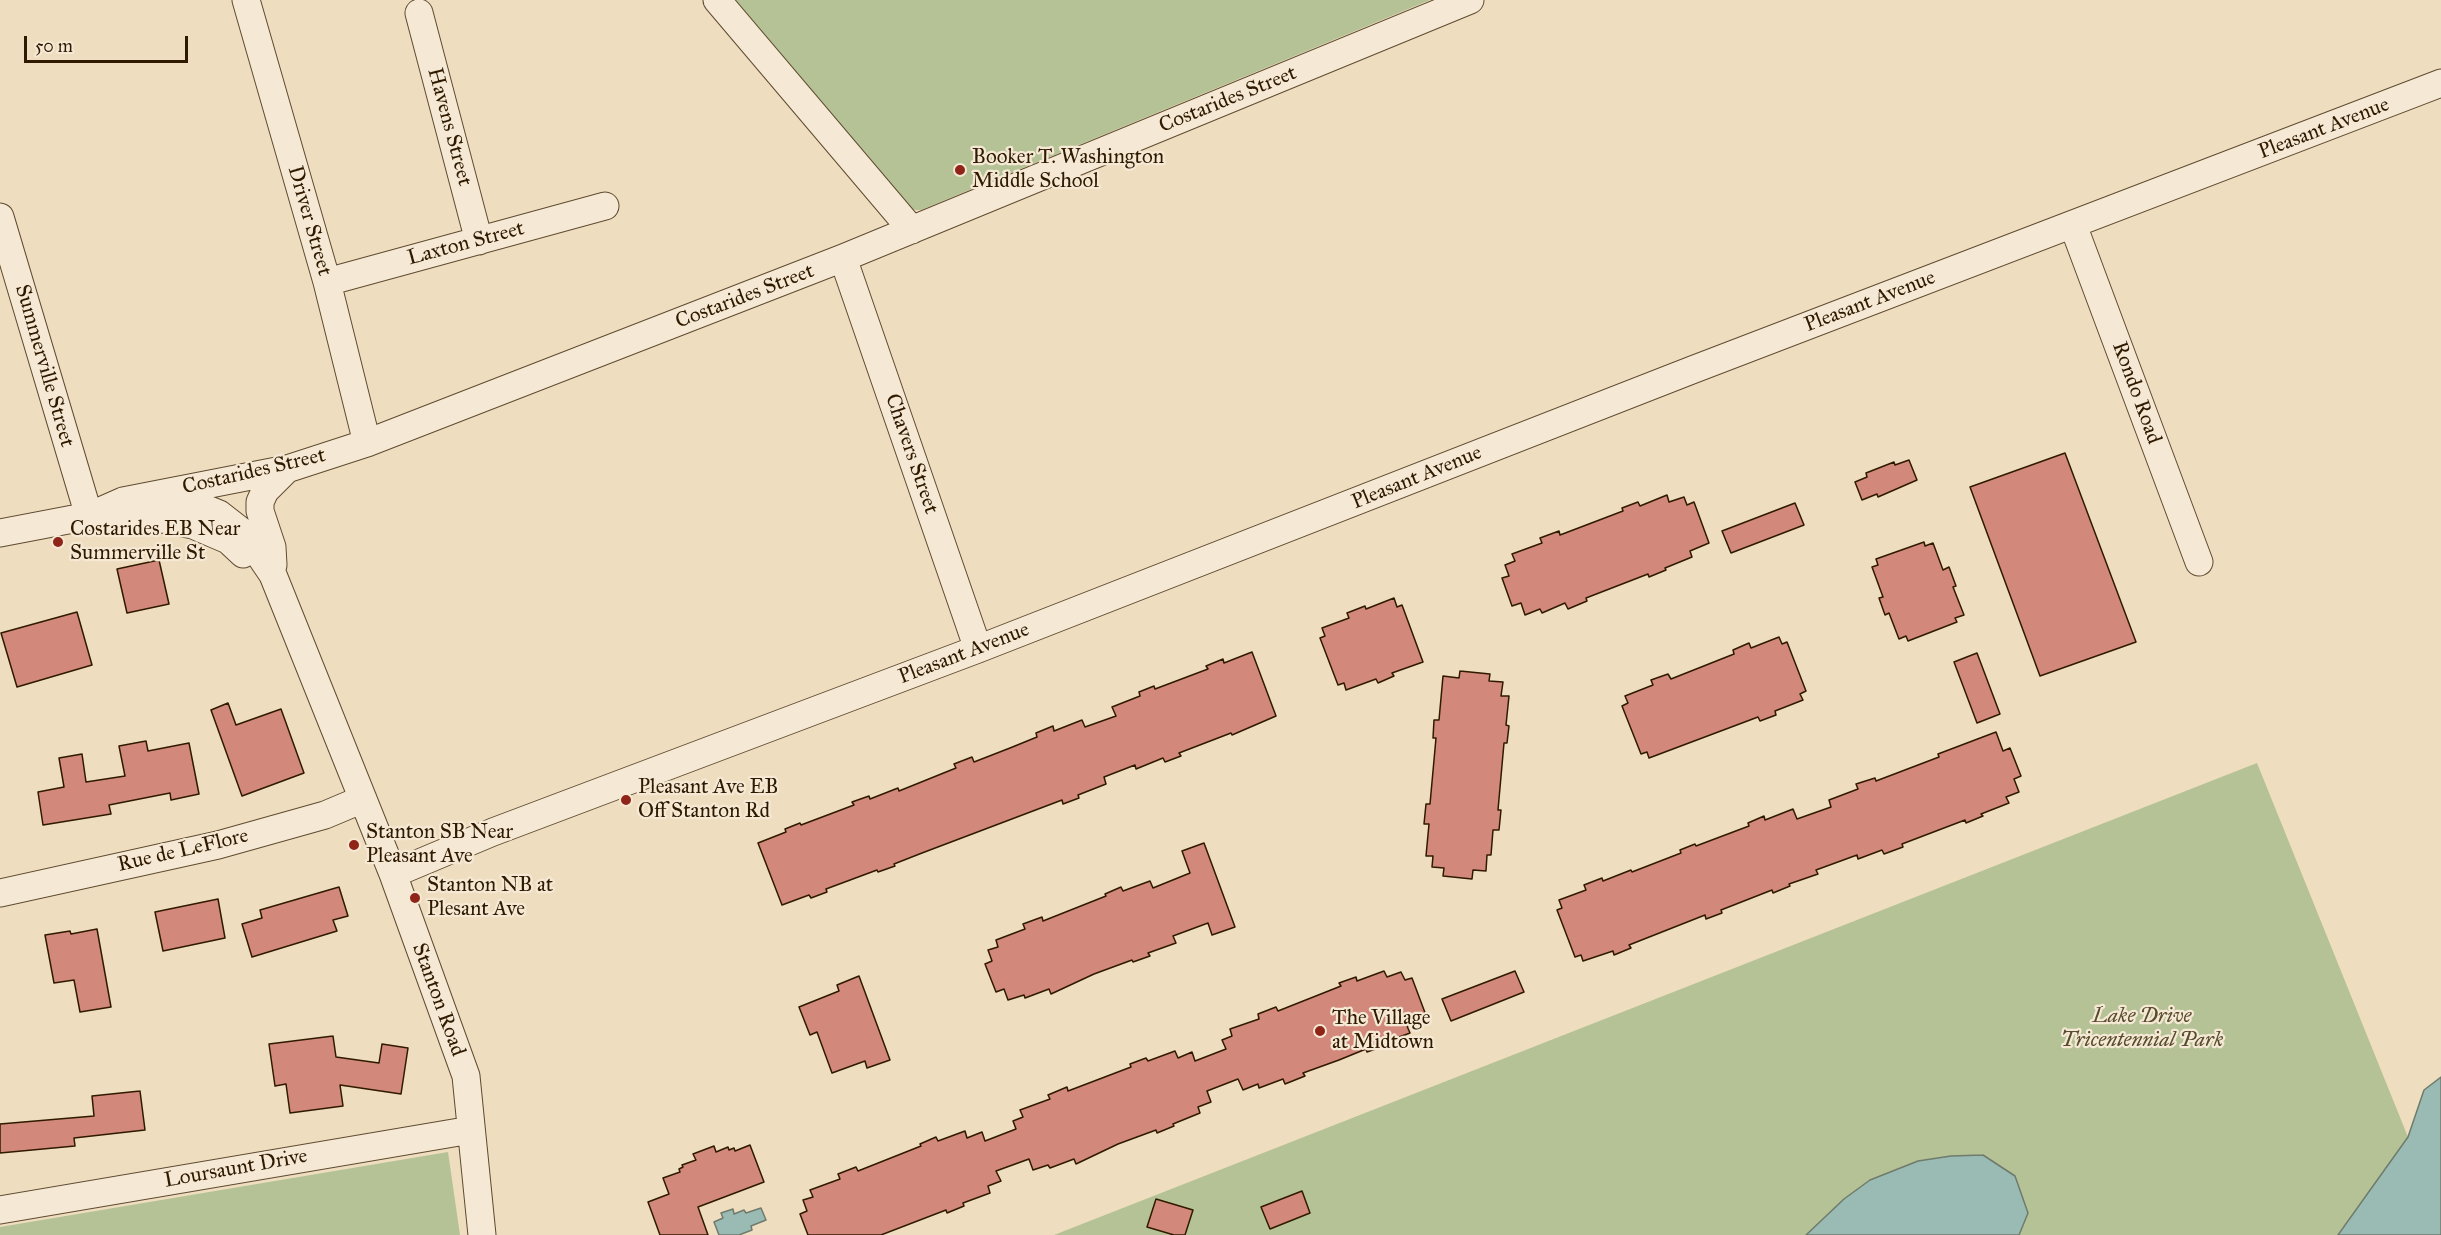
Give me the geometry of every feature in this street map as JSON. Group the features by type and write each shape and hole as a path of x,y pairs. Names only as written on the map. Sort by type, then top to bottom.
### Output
{"street":[{"name":"Driver Street","path":"246,0 327,282 367,444"},
{"path":"717,0 912,231"},
{"name":"Costarides Street","path":"0,533 89,516 123,501 287,469 367,444 912,231 1470,0"},
{"name":"Havens Street","path":"419,14 479,241"},
{"name":"Pleasant Avenue","path":"393,874 493,832 978,649 1692,370 2441,83"},
{"name":"Laxton Street","path":"327,282 605,206"},
{"name":"Summerville Street","path":"0,216 89,516"},
{"name":"Rondo Road","path":"2073,225 2199,562"},
{"name":"Chavers Street","path":"843,258 978,649"},
{"name":"Stanton Road","path":"273,575 272,548 260,512 260,502 265,492 287,469"},
{"name":"Stanton Road","path":"139,498 192,503 219,514 246,535 273,575 393,874 466,1076 482,1235"},
{"path":"89,516 127,520 163,519 193,525 228,540 250,561 273,575"},
{"name":"Rue de LeFlore","path":"0,893 218,845 325,815 363,799"},
{"name":"Loursaunt Drive","path":"0,1210 471,1130"}],"green space":[{"name":"Booker T. Washington Middle School","path":"730,0 1430,0 921,210 915,210 910,208"},
{"name":"Lake Drive Tricentennial Park","path":"2257,763 2408,1137 2338,1235 1054,1235"},
{"path":"448,1152 460,1235 0,1235 0,1227"}],"water":[{"path":"2441,1077 2441,1235 2338,1235 2408,1137 2424,1090"},
{"path":"1983,1155 2015,1176 2028,1213 2019,1235 1806,1235 1844,1199 1870,1180 1918,1161 1951,1156"},
{"path":"761,1208 766,1220 751,1226 752,1230 739,1235 719,1235 714,1222 723,1218 721,1213 733,1209 734,1214 744,1210 746,1213"}],"building":[{"path":"2065,453 2136,642 2040,676 1970,487"},
{"path":"1909,460 1917,480 1878,497 1877,494 1862,500 1855,482 1867,477 1866,473 1894,462 1895,465"},
{"path":"1667,495 1669,502 1684,497 1687,505 1694,502 1709,543 1690,551 1692,557 1649,577 1648,574 1586,598 1587,601 1568,609 1565,603 1542,613 1540,609 1525,615 1521,603 1512,606 1502,578 1509,576 1505,565 1515,561 1512,554 1542,543 1540,538 1559,531 1560,535 1623,511 1622,508 1638,502 1640,506"},
{"path":"1795,503 1804,525 1731,553 1722,531"},
{"path":"1924,542 1925,546 1933,543 1943,570 1949,567 1956,586 1953,587 1964,615 1955,618 1957,622 1908,641 1906,636 1899,639 1889,613 1885,615 1879,598 1883,597 1872,567 1878,565 1876,559"},
{"path":"159,560 169,604 127,613 117,569"},
{"path":"1394,598 1397,607 1402,605 1423,662 1392,673 1394,676 1378,683 1376,679 1346,690 1344,683 1338,685 1320,638 1325,636 1322,628 1349,618 1347,613 1365,606 1366,609"},
{"path":"77,612 92,665 17,687 1,633"},
{"path":"1779,637 1782,644 1787,642 1806,691 1800,694 1803,700 1775,711 1776,715 1760,721 1758,717 1649,758 1647,752 1641,754 1622,706 1628,703 1625,696 1653,685 1651,680 1668,674 1671,679 1734,654 1733,650 1749,643 1751,648"},
{"path":"1252,652 1276,716 1232,735 1231,733 1179,753 1181,756 1165,762 1163,758 1136,769 1135,765 1104,777 1106,784 1078,795 1079,798 1063,804 1062,800 894,864 895,866 878,872 877,870 826,889 827,892 811,898 809,895 782,905 758,843 786,832 785,829 800,823 801,825 854,805 852,802 869,796 870,799 898,788 899,791 956,768 954,764 972,757 974,762 1010,748 1037,737 1036,733 1053,726 1054,731 1082,720 1085,727 1116,716 1112,707 1140,696 1139,692 1154,686 1155,689 1208,669 1206,666 1223,659 1224,663"},
{"path":"1977,653 2000,714 1977,723 1954,662"},
{"path":"1460,671 1490,674 1489,681 1503,682 1501,696 1509,696 1506,725 1509,726 1507,743 1504,743 1498,810 1501,810 1499,830 1493,830 1491,855 1487,855 1486,871 1473,870 1472,879 1443,876 1444,868 1432,867 1433,856 1426,856 1429,824 1424,824 1426,804 1430,804 1436,738 1433,738 1434,720 1439,720 1443,676 1459,678"},
{"path":"228,703 236,725 281,709 304,773 242,796 211,710"},
{"path":"1996,732 2003,751 2010,748 2021,776 2014,779 2019,792 2006,797 2009,803 1981,814 1983,816 1966,823 1965,820 1902,844 1903,847 1884,854 1882,850 1858,859 1857,855 1816,870 1818,874 1789,884 1790,886 1773,893 1772,890 1721,910 1722,913 1706,919 1705,915 1629,945 1631,948 1614,955 1613,951 1583,961 1581,955 1575,957 1557,910 1562,908 1559,900 1586,890 1584,885 1602,878 1603,881 1631,870 1632,872 1681,853 1680,850 1695,844 1696,846 1749,826 1748,823 1764,816 1765,820 1793,809 1797,819 1831,807 1829,800 1858,789 1856,784 1875,778 1876,781"},
{"path":"146,741 148,751 189,743 199,794 171,800 170,793 109,805 111,814 43,825 38,792 64,787 59,758 82,754 86,782 125,776 119,746"},
{"path":"1204,843 1235,927 1212,935 1208,923 1173,936 1176,943 1148,953 1150,956 1094,974 1051,994 1049,989 1025,998 1024,995 1008,1000 1004,989 996,992 985,964 992,961 988,950 998,947 996,940 1025,929 1023,924 1042,917 1043,921 1106,896 1105,894 1121,887 1123,891 1150,881 1153,888 1190,873 1182,851"},
{"path":"339,887 348,916 333,920 337,931 252,957 242,924 262,918 260,910"},
{"path":"218,899 225,938 163,951 155,912"},
{"path":"97,929 111,1007 80,1012 74,980 54,983 45,935 70,931 71,934"},
{"path":"1384,971 1387,977 1401,972 1405,980 1412,978 1427,1018 1407,1026 1410,1033 1383,1043 1384,1046 1367,1052 1366,1049 1303,1073 1305,1076 1285,1084 1283,1079 1259,1088 1258,1084 1243,1090 1238,1079 1207,1091 1211,1102 1198,1107 1200,1113 1173,1124 1174,1126 1118,1144 1076,1164 1074,1159 1050,1168 1048,1165 1033,1170 1029,1159 996,1171 1001,1181 988,1186 990,1193 963,1203 964,1206 947,1213 946,1210 881,1235 808,1235 800,1214 807,1211 803,1200 813,1197 810,1190 840,1179 838,1174 856,1167 858,1171 921,1146 920,1144 936,1137 938,1141 965,1131 967,1138 982,1132 985,1141 1016,1129 1013,1121 1023,1117 1020,1110 1050,1099 1048,1095 1067,1087 1068,1091 1131,1067 1130,1064 1146,1058 1148,1061 1175,1051 1178,1058 1192,1052 1195,1061 1226,1049 1222,1040 1232,1036 1230,1029 1259,1019 1258,1014 1276,1007 1278,1011 1341,986 1339,983 1356,977 1357,981"},
{"name":"The Village at Midtown","path":"1515,971 1524,992 1451,1021 1442,999"},
{"path":"859,976 890,1060 867,1068 865,1061 832,1073 817,1032 810,1035 799,1007 839,991 837,985"},
{"path":"333,1036 336,1057 379,1063 382,1044 408,1048 401,1094 340,1085 343,1106 290,1113 286,1084 275,1086 269,1044"},
{"path":"140,1091 145,1130 74,1138 75,1146 0,1153 0,1124 94,1116 92,1096"},
{"path":"750,1145 764,1182 698,1207 708,1235 660,1235 648,1202 669,1194 663,1178 680,1172 682,1165 696,1160 693,1154 714,1146 716,1152 728,1147 729,1150 734,1148 735,1151"},
{"path":"1302,1191 1310,1213 1270,1229 1261,1207"},
{"path":"1156,1199 1193,1210 1185,1235 1174,1235 1147,1227"}],"place":[{"name":"Booker T. Washington Middle School","path":"960,170"},
{"name":"Costarides EB Near Summerville St","path":"58,542"},
{"name":"Pleasant Ave EB Off Stanton Rd","path":"626,800"},
{"name":"Stanton SB Near Pleasant Ave","path":"354,845"},
{"name":"Stanton NB at Plesant Ave","path":"415,898"},
{"name":"The Village at Midtown","path":"1320,1031"}]}
